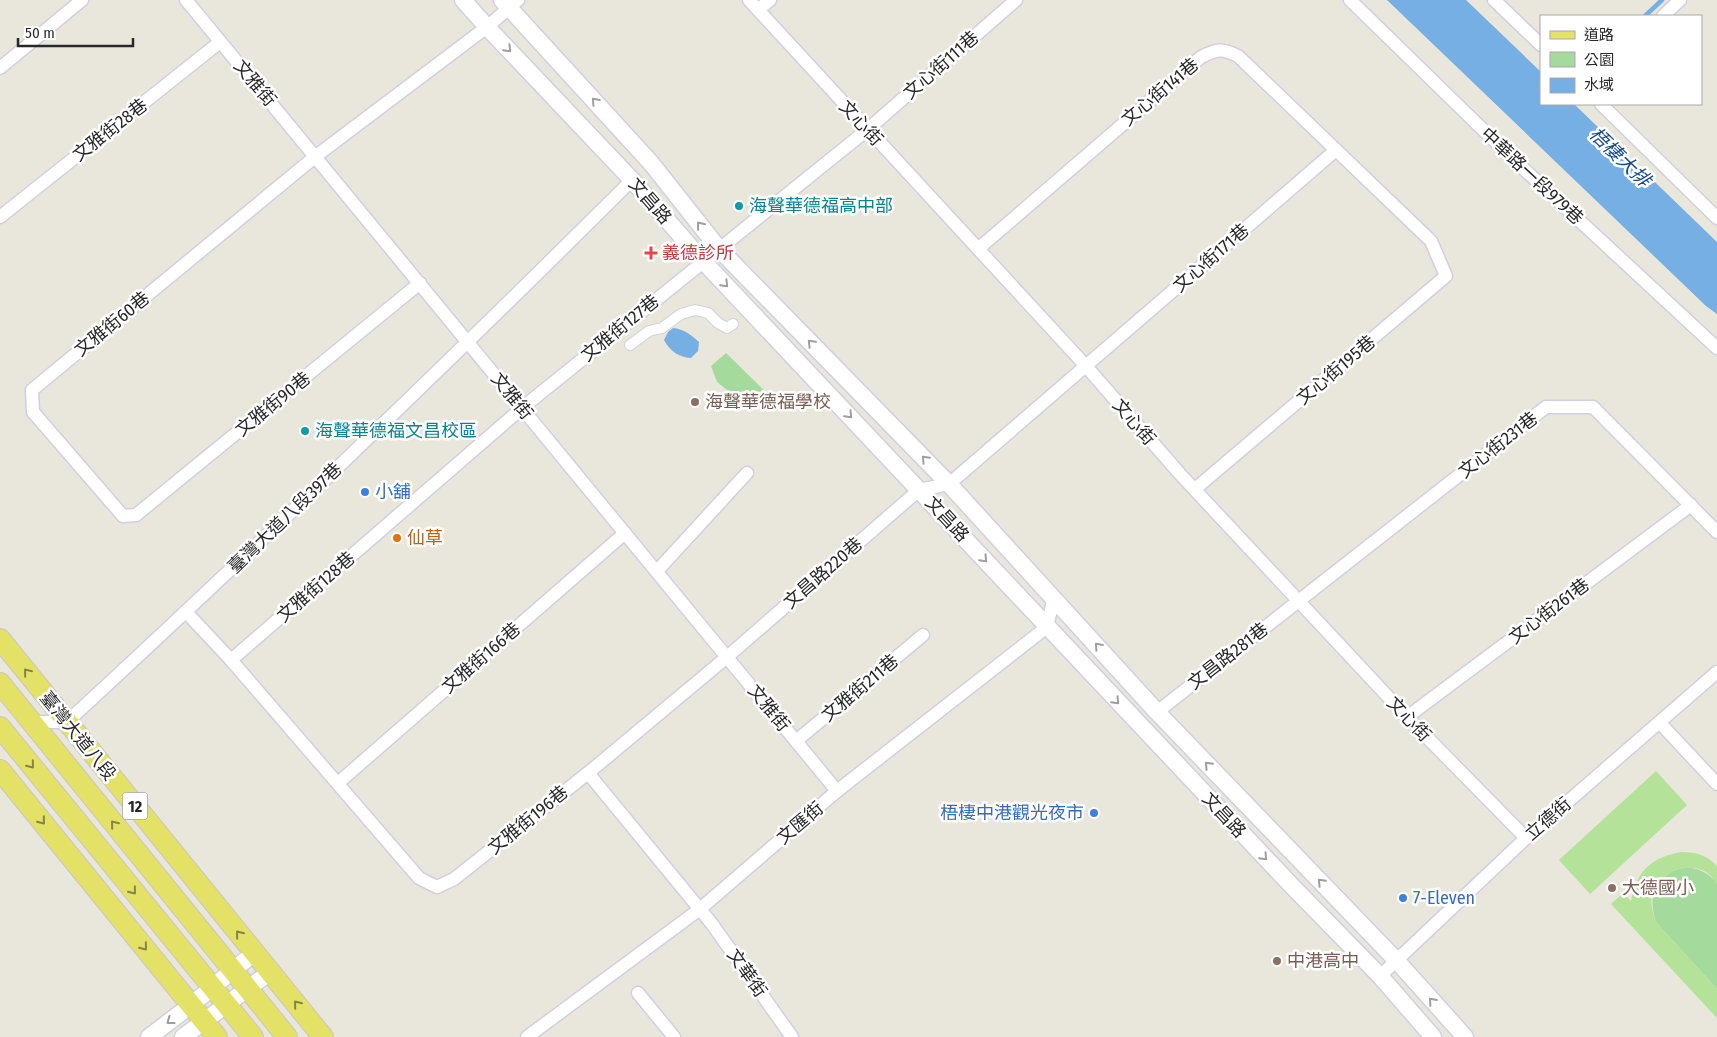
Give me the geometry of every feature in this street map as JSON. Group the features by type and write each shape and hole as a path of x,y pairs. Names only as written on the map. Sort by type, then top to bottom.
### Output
{"main road":[{"name":"臺灣大道八段","path":"0,640 323,1037"},
{"name":"臺灣大道八段","path":"0,683 287,1037"},
{"path":"0,727 253,1037"},
{"path":"0,770 216,1037"},
{"path":"233,970 270,972"}],"street":[{"path":"0,68 82,0"},
{"name":"文雅街","path":"186,0 838,791"},
{"name":"文昌路","path":"464,0 487,27 632,180 703,261 1291,885 1380,976 1433,1037"},
{"name":"文心街","path":"749,0 1085,365 1180,474 1407,717 1526,838"},
{"path":"758,10 770,0"},
{"name":"文心街111巷","path":"719,249 867,130 1016,0"},
{"name":"中華路一段979巷","path":"1350,0 1513,159 1717,348"},
{"path":"1494,0 1540,44"},
{"path":"1664,15 1680,0"},
{"path":"316,156 487,27 510,3"},
{"name":"文昌路","path":"510,3 651,163 719,249 949,484 1157,712 1397,961 1465,1037"},
{"name":"文雅街28巷","path":"0,217 220,42"},
{"name":"文心街141巷","path":"978,249 1201,57 1214,51 1226,50 1238,56 1430,241"},
{"path":"1602,105 1717,218"},
{"name":"文心街171巷","path":"949,484 1336,150"},
{"name":"文雅街60巷","path":"123,516 33,412 32,390 316,156"},
{"name":"臺灣大道八段397巷","path":"67,722 186,612 469,342 632,180"},
{"name":"文心街195巷","path":"1195,489 1446,276 1430,241"},
{"name":"文雅街127巷","path":"522,408 719,249"},
{"name":"文雅街90巷","path":"123,516 136,515 420,283"},
{"path":"630,345 649,331 662,328 681,314 695,310 708,313 718,323 727,328 733,324"},
{"name":"文心街231巷","path":"1298,601 1546,408 1593,407 1717,532"},
{"name":"文雅街128巷","path":"232,660 522,408"},
{"path":"657,571 747,473"},
{"path":"920,490 949,484"},
{"name":"文昌路220巷","path":"727,657 920,490"},
{"name":"文心街261巷","path":"1407,717 1691,505"},
{"name":"文雅街166巷","path":"338,784 625,533"},
{"path":"1047,627 1054,597"},
{"name":"文昌路281巷","path":"1157,712 1298,601"},
{"path":"186,612 232,660 338,784"},
{"name":"文匯街","path":"534,1035 700,909 838,791 1047,627"},
{"name":"文雅街211巷","path":"796,741 923,635"},
{"name":"文雅街196巷","path":"338,784 419,878 437,887 454,879 588,773 727,657"},
{"name":"立德街","path":"1380,976 1526,838 1660,724 1717,672"},
{"path":"31,722 67,722"},
{"path":"1660,724 1717,784"},
{"name":"文華街","path":"588,773 712,924 792,1037"},
{"path":"183,1037 212,988 254,953"},
{"path":"149,1037 197,1013 226,1004 270,972"},
{"path":"638,992 674,1037"}],"green space":[{"path":"726,353 770,396 764,400 746,405 717,382 711,366"},
{"path":"1656,771 1687,805 1590,894 1559,860"},
{"path":"1681,852 1701,855 1713,862 1717,866 1717,883 1709,874 1702,870 1695,868 1679,869 1659,881 1651,898 1652,909 1656,922 1717,989 1717,1018 1611,904 1623,893 1631,901 1637,881 1647,867 1661,858"},
{"path":"1688,867 1704,872 1717,883 1717,989 1656,922 1653,911 1652,901 1657,885 1669,873"}],"water":[{"name":"梧棲大排","path":"1387,0 1466,0 1540,71 1540,105 1575,105 1717,242 1717,314 1706,306"},
{"path":"673,328 684,331 699,342 698,351 691,358 675,353 664,340 668,332"}],"waterway":[{"path":"1646,15 1662,0"}],"place":[{"name":"海聲華德福高中部","path":"739,206"},
{"name":"義德診所","path":"651,253"},
{"name":"海聲華德福學校","path":"695,402"},
{"name":"海聲華德福文昌校區","path":"305,431"},
{"name":"小舖","path":"365,492"},
{"name":"仙草","path":"397,538"},
{"name":"梧棲中港觀光夜市","path":"1094,813"},
{"name":"大德國小","path":"1612,888"},
{"name":"7-Eleven","path":"1403,898"},
{"name":"中港高中","path":"1277,961"}]}
